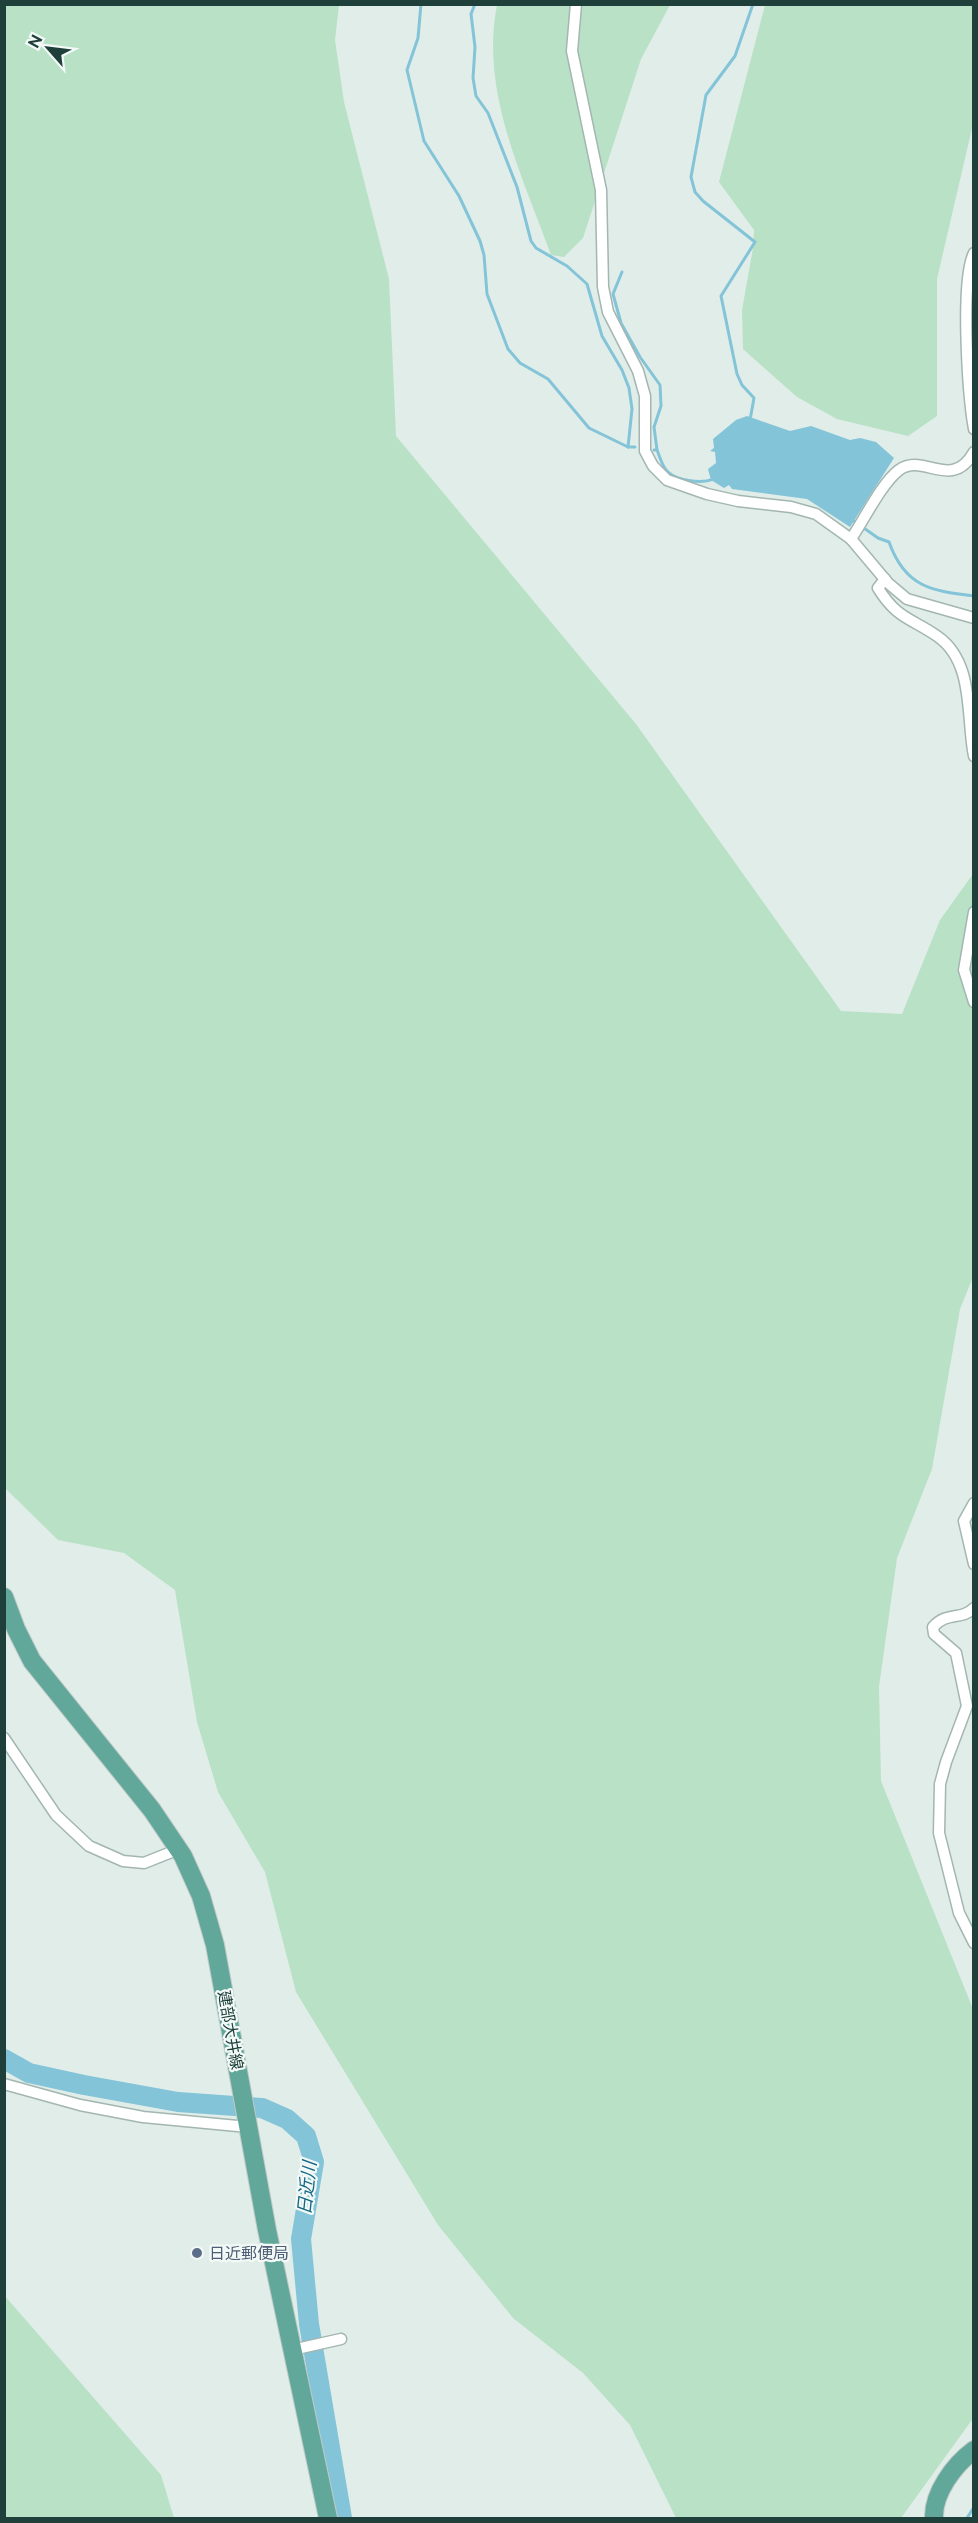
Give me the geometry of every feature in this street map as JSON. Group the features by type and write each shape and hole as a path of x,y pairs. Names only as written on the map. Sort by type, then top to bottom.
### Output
{"main road":[{"name":"建部大井線","path":"4,1597 16,1629 32,1661 152,1810 179,1849 201,1896 215,1945 247,2122 328,2518"},
{"path":"934,2518 944,2486 962,2459 974,2450"}],"street":[{"path":"576,4 572,51 578,89 594,147 601,190 603,287 608,312 638,371 645,396 645,451 652,466 667,480 707,494 803,509 829,522 851,540 907,600 974,618"},
{"path":"974,253 967,278 970,404 974,429"},
{"path":"851,540 890,479 901,469 910,467 948,472 956,470 969,461 973,453"},
{"path":"885,579 878,588 884,599 906,620 936,635 947,644 960,664 969,707 974,756"},
{"path":"974,912 964,970 974,1002"},
{"path":"974,1503 964,1521 974,1564"},
{"path":"974,1608 963,1614 947,1616 933,1628 934,1634 956,1653 968,1706 940,1784 939,1833 959,1913 974,1943"},
{"path":"4,1738 56,1815 89,1846 123,1861 144,1863 179,1849"},
{"path":"4,2084 80,2104 143,2117 247,2122"},
{"path":"295,2349 341,2339"}],"green space":[{"path":"4,5 339,5 335,40 344,102 389,279 396,436 636,724 841,1011 902,1014 940,920 973,874 973,1277 960,1309 932,1469 897,1558 879,1687 881,1781 973,2009 974,2417 901,2518 676,2518 630,2425 583,2373 513,2318 438,2225 296,1992 265,1872 218,1792 197,1722 175,1590 124,1553 58,1540 5,1488"},
{"path":"497,5 670,5 641,59 583,238 564,257 551,255 507,132 494,69 493,37"},
{"path":"765,5 973,5 973,124 937,279 937,416 908,436 837,419 797,397 743,349 742,310 754,230 719,182"},
{"path":"4,2295 161,2475 174,2518 5,2518"}],"water":[{"path":"747,416 790,431 811,426 850,440 860,438 876,442 894,458 850,527 807,499 732,489 729,485 724,488 711,480 708,469 716,463 715,452 710,451 714,448 713,439 736,420"}],"waterway":[{"path":"421,4 418,38 407,70 424,141 459,196 480,241 484,255 487,294 508,349 520,363 548,379 589,428 628,447"},
{"path":"475,4 471,14 475,47 473,78 476,96 488,113 517,187 531,241 536,248 567,266 587,284 602,336 622,370 629,388 632,409 628,447 635,447"},
{"path":"750,420 754,398 742,385 737,374 721,296 755,242 703,201 695,192 691,177 706,95 735,56 753,4"},
{"path":"622,272 613,294 621,323 640,357 660,385 661,406 654,427 657,450"},
{"path":"654,450 657,450 668,472 678,478 690,481 713,479"},
{"path":"851,519 878,538 889,542 903,569 921,584 945,592 974,596"},
{"name":"日近川","path":"4,2059 29,2073 84,2085 178,2102 262,2108 287,2119 306,2136 314,2162 301,2239 309,2324 342,2518"},
{"path":"967,2518 974,2507"}],"place":[{"name":"日近郵便局","path":"197,2253"}]}
